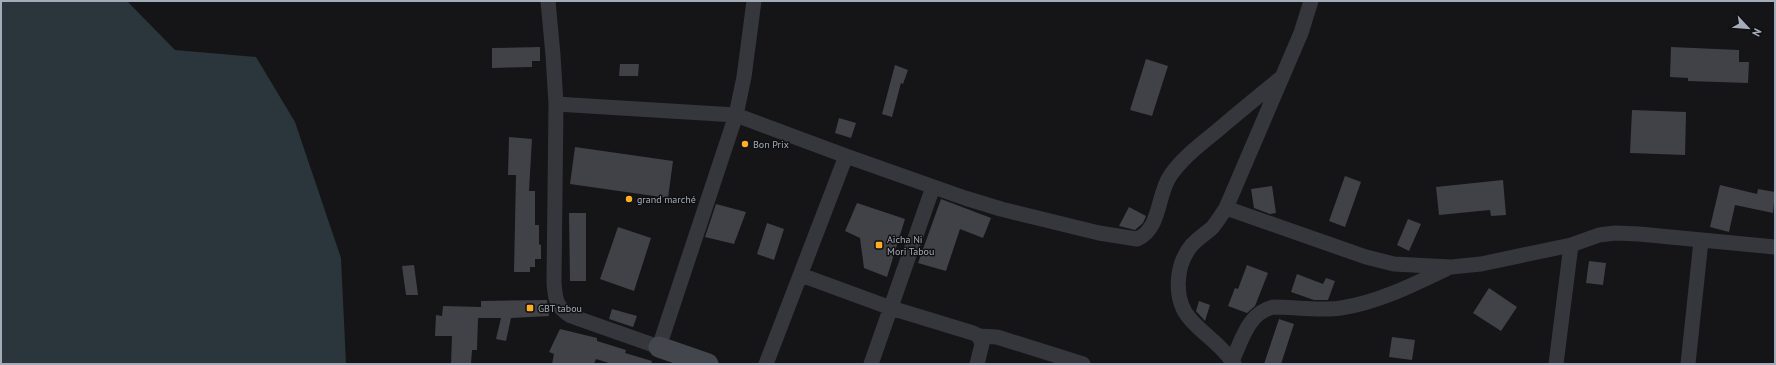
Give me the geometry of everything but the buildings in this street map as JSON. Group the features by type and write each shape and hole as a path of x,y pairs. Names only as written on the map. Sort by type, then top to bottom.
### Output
{"street":[{"path":"548,1 556,104 554,282 557,303 562,310 571,316 708,364"},
{"path":"659,347 736,115 744,77 754,1"},
{"path":"1311,1 1301,33 1226,208 1212,227 1190,247 1184,259 1179,275 1178,289 1186,313 1233,363 1252,320 1264,309 1273,307 1340,308 1372,301 1414,284 1451,266"},
{"path":"556,104 736,115 933,187 1001,209 1099,233 1137,239 1142,237 1149,229 1156,217 1165,183 1176,167 1198,146 1282,77"},
{"path":"766,364 846,156"},
{"path":"871,364 933,187"},
{"path":"1226,208 1366,257 1394,264 1451,266 1481,264 1571,245 1599,235 1615,233 1775,247"},
{"path":"1688,364 1701,241"},
{"path":"1556,364 1571,245"},
{"path":"801,275 891,308 979,336 997,337 1082,364"},
{"path":"977,364 982,344 979,336"}],"shaded area":[{"path":"1,1 127,1 175,50 256,57 295,122 341,258 346,364 1,364"}],"place":[{"name":"Bon Prix","path":"745,144"},
{"name":"grand marché","path":"629,199"},
{"name":"Aicha Ni Mori Tabou","path":"879,245"},
{"name":"GBT tabou","path":"530,308"}]}
